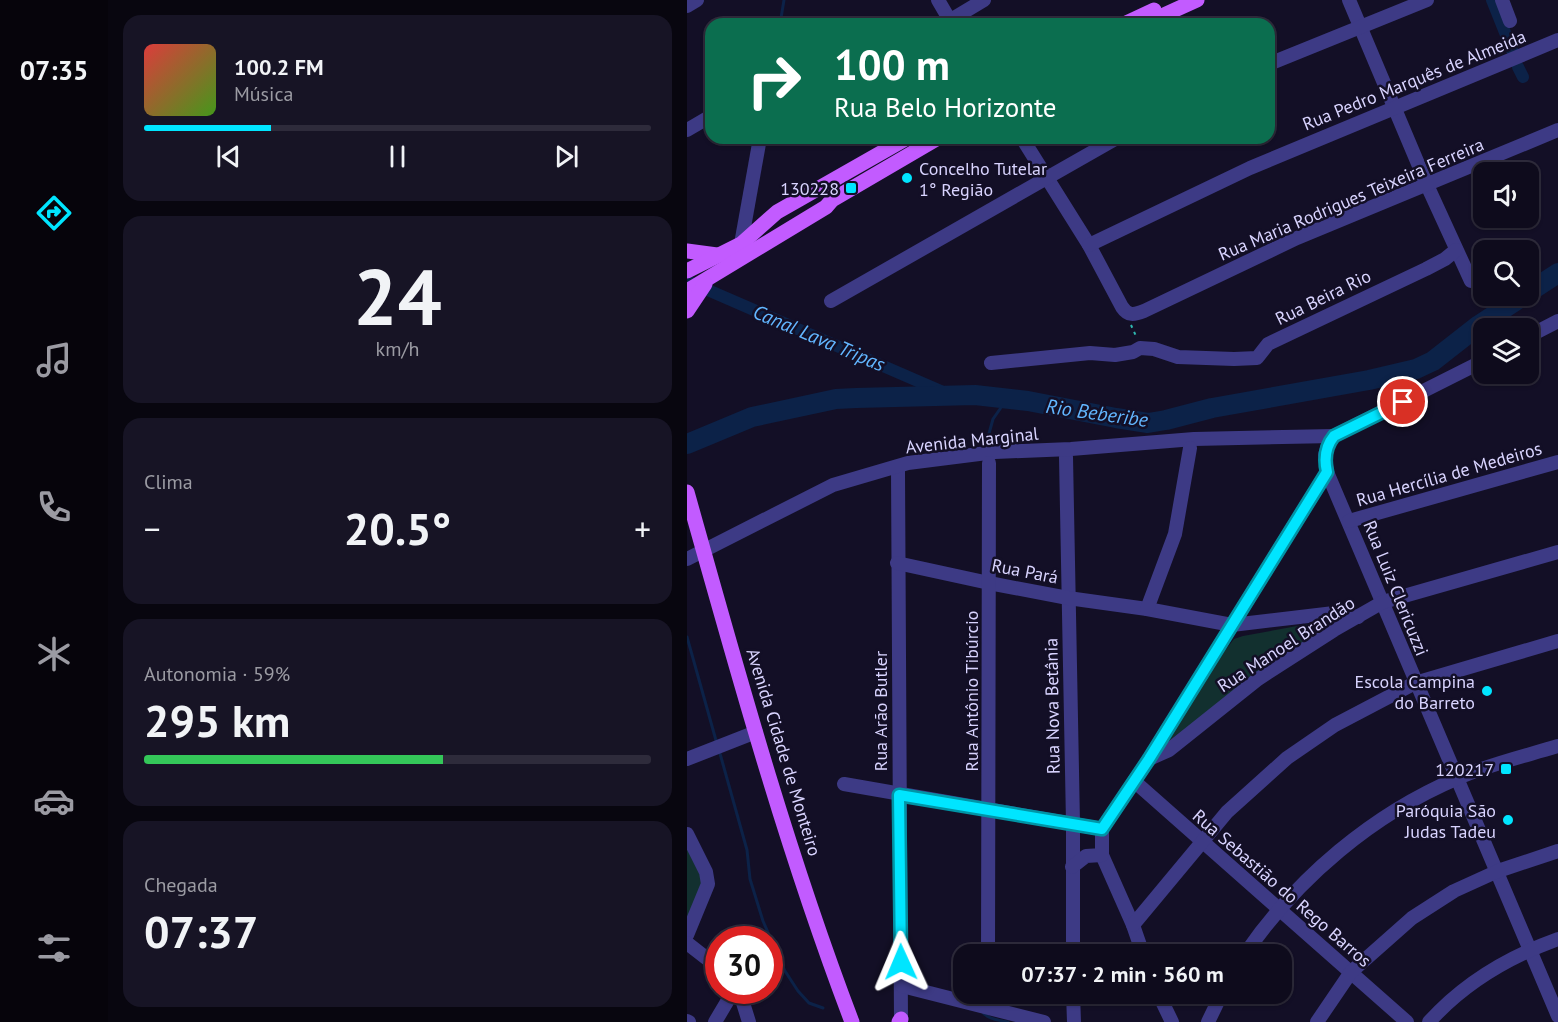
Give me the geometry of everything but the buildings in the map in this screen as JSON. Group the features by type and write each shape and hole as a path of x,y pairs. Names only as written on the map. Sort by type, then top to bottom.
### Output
{"main road":[{"path":"1137,18 1176,0"},
{"path":"1157,18 1197,0"},
{"path":"692,268 720,255 747,248 777,212 897,144"},
{"path":"689,300 747,248 774,229 817,202 832,200 928,144"},
{"path":"687,251 720,255"},
{"name":"Avenida Cidade de Monteiro","path":"687,492 756,732 825,952 852,1022"}],"street":[{"path":"687,6 697,0"},
{"path":"938,0 947,18"},
{"path":"957,18 984,0"},
{"path":"1349,0 1393,106 1471,281"},
{"path":"1275,62 1427,0"},
{"path":"1501,0 1510,21"},
{"name":"Rua Pedro Marquês de Almeida","path":"1089,245 1250,168 1393,106 1558,40"},
{"path":"687,130 705,120"},
{"name":"Rua Maria Rodrigues Teixeira Ferreira","path":"1127,314 1136,314 1297,238 1558,130"},
{"path":"747,248 759,144"},
{"path":"1026,144 1089,245 1127,314"},
{"path":"831,301 1106,144"},
{"name":"Rua Beira Rio","path":"991,363 1090,353 1115,355 1133,352 1140,348 1154,349 1178,357 1257,358 1269,344 1426,269 1456,250"},
{"path":"1539,331 1558,321"},
{"path":"1140,944 1102,855 1102,829 1149,759 1327,472 1325,455 1329,442 1334,436 1473,366"},
{"name":"Avenida Marginal","path":"687,559 833,485 908,463 995,452 1071,449 1194,439 1334,436"},
{"path":"1147,609 1175,534 1190,448"},
{"name":"Rua Nova Betânia","path":"1066,457 1073,823 1073,944"},
{"name":"Rua Hercília de Medeiros","path":"1349,521 1558,462"},
{"name":"Rua Antônio Tibúrcio","path":"988,944 985,582 989,463"},
{"name":"Rua Arão Butler","path":"898,471 902,986 900,1021"},
{"name":"Rua Luiz Clericuzzi","path":"1327,472 1558,1016"},
{"name":"Rua Manoel Brandão","path":"1149,759 1169,750 1258,679 1358,616 1383,603 1558,552"},
{"name":"Rua Pará","path":"897,563 1068,598 1147,609 1232,625 1334,613 1358,616"},
{"path":"1133,925 1227,812 1287,758 1335,725 1415,683 1558,641"},
{"path":"687,759 756,732"},
{"path":"1253,944 1279,910 1344,847 1379,821 1411,801 1458,778 1558,746"},
{"name":"Rua Sebastião do Rego Barros","path":"1134,782 1407,1022"},
{"path":"844,784 1102,829"},
{"path":"687,834 705,872 708,884 687,935"},
{"path":"1317,1022 1351,972 1412,918 1453,891 1498,871 1558,851"},
{"path":"1072,867 1086,856 1102,855"},
{"path":"1429,1022 1447,1001 1486,972 1529,950 1558,939"},
{"path":"687,943 705,957"},
{"path":"902,986 1044,1022"},
{"path":"715,1022 727,1004"},
{"path":"743,1004 750,1022"},
{"path":"1073,1004 1074,1022"},
{"path":"1163,1004 1172,1022"},
{"path":"1208,1022 1217,1004"}],"path":[{"path":"1127,314 1140,348"}],"green space":[{"path":"1324,621 1328,623 1328,627 1264,667 1169,743 1168,741 1223,653 1234,639"},
{"path":"687,845 704,884 687,924"}],"waterway":[{"path":"781,18 784,0"},
{"path":"1492,0 1514,55"},
{"path":"1518,67 1523,77"},
{"name":"Rio Beberibe","path":"1539,285 1558,273"},
{"name":"Canal Lava Tripas","path":"687,281 950,395"},
{"name":"Rio Beberibe","path":"687,444 752,417 836,399 975,395 1028,401 1148,423 1166,420 1212,408 1369,380 1416,369 1433,361 1508,306"},
{"path":"985,448 993,419 1007,399"},
{"path":"687,637 717,744"},
{"path":"719,750 747,850 750,879 763,921 785,971 798,991 809,1003 823,1008"},
{"path":"981,1010 989,1017 1008,1022"}],"place":[{"name":"Concelho Tutelar 1° Região","path":"907,178"},
{"name":"130228","path":"851,188"},
{"name":"Escola Campina do Barreto","path":"1487,691"},
{"name":"120217","path":"1506,769"},
{"name":"Paróquia São Judas Tadeu","path":"1508,820"}],"route":[{"path":"901,962 899,795 1102,829 1149,759 1327,472 1325,455 1329,442 1334,436 1403,402"}]}
